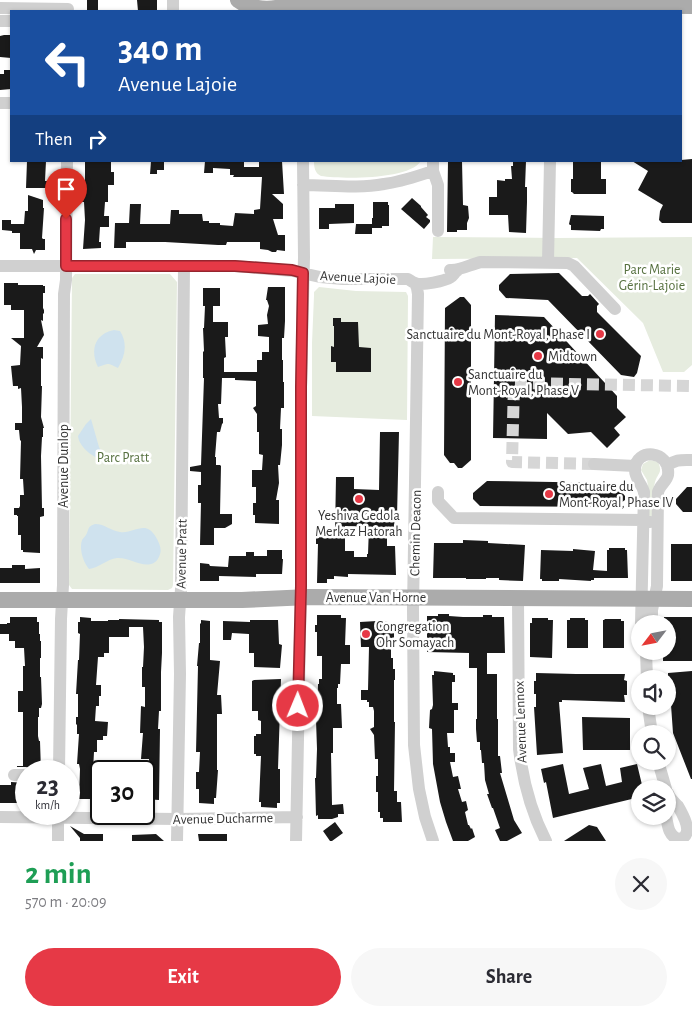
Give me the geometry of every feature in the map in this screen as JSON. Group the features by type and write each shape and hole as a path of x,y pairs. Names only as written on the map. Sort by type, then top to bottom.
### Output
{"main road":[{"path":"238,0 251,7 270,9 281,8 293,2 355,5 455,2 552,8 585,2 692,6"},
{"name":"Avenue Van Horne","path":"0,600 180,601 414,597 692,599"}],"street":[{"path":"0,8 68,7"},
{"name":"Avenue Dunlop","path":"59,760 63,585 64,294 66,280 67,162"},
{"path":"296,841 303,162"},
{"path":"548,262 550,162"},
{"path":"303,185 349,187 383,184 401,181 433,166 438,185 438,231"},
{"path":"415,283 449,270 457,271 481,262 562,263 574,266 615,309"},
{"name":"Avenue Lajoie","path":"0,266 235,266 292,270 342,279 408,279 415,283"},
{"name":"Avenue Pratt","path":"177,841 182,570 184,267"},
{"name":"Chemin Deacon","path":"415,283 418,302 414,745 420,796 433,841"},
{"path":"644,615 648,599 657,586 658,492 668,473 664,460 657,454 642,456 637,462 635,472 636,477 643,486 644,492 643,520 648,599 652,615"},
{"path":"667,466 673,461 692,460"},
{"path":"594,464 636,466"},
{"path":"438,492 438,501 454,518 643,520 658,524"},
{"name":"Avenue Lennox","path":"518,599 518,749 532,810 546,841"},
{"path":"668,825 672,836 677,839 683,838 686,835 685,821 676,804"},
{"name":"Avenue Ducharme","path":"80,816 297,817"},
{"name":"Avenue Ducharme","path":"0,818 15,817"},
{"path":"58,825 58,841"}],"green space":[{"path":"314,162 420,162 403,172 359,178 321,176 317,173"},
{"name":"Parc Marie Gérin-Lajoie","path":"433,237 692,237 692,365 684,372 663,372 643,323 577,258 432,259"},
{"name":"Parc Pratt","path":"75,274 170,274 177,282 173,585 168,590 72,589 69,585 72,278"},
{"path":"319,287 356,291 406,292 408,296 407,420 312,416 314,292"},
{"path":"650,460 658,462 660,471 654,486 653,516 649,518 647,480 641,470 643,464"}],"water":[{"path":"120,331 124,341 125,350 122,359 118,368 108,364 98,367 94,349 98,339 107,332"},
{"path":"91,419 105,460 88,452 79,440 78,436"},
{"path":"95,524 120,532 140,528 149,529 159,544 161,550 159,557 154,563 147,565 117,558 89,569 82,555 81,544 90,527"}],"building":[{"path":"87,0 98,0 98,10 87,10"},
{"path":"137,0 157,0 157,10 138,10"},
{"path":"10,35 10,58 0,57 0,36"},
{"path":"4,70 10,70 10,89 0,90 0,74 4,74"},
{"path":"692,159 692,223 662,223 659,220 663,205 638,190 648,171 634,162 682,162 682,160"},
{"path":"27,162 46,162 45,181 47,181 47,188 26,188"},
{"path":"85,162 111,162 111,172 114,172 114,185 108,185 108,202 105,202 104,216 109,216 109,227 100,227 99,242 101,242 101,248 83,249 85,220 82,195 85,196"},
{"path":"151,162 164,162 164,170 157,170 157,174 150,174"},
{"path":"205,162 244,162 244,167 259,167 259,162 282,162 284,194 272,194 283,204 283,219 273,219 278,235 285,235 285,251 277,250 272,252 260,249 260,242 227,242 226,245 218,245 126,242 126,248 114,248 115,223 129,223 130,204 141,204 140,224 170,224 171,210 179,210 179,214 202,214 203,221 209,221 209,223 233,226 235,213 254,214 254,210 260,209 262,177 233,177 234,175 230,175 230,169 213,168 213,173 204,173"},
{"path":"448,162 462,162 463,205 468,206 469,218 467,230 447,232"},
{"path":"513,162 526,162 526,233 509,232 508,215 489,215 489,197 497,197 497,180 505,181 505,179 512,179 511,166 513,166"},
{"path":"573,162 601,162 601,179 606,179 606,194 574,194 571,192 571,179 573,179"},
{"path":"28,195 43,200 44,208 42,238 45,239 45,250 36,250 34,254 32,249 20,249 20,233 2,230 2,220 11,220 11,224 24,224 25,211 28,211"},
{"path":"412,198 421,206 428,215 426,217 430,220 424,229 401,209"},
{"path":"373,202 388,202 389,226 372,228"},
{"path":"335,204 354,204 354,223 329,224 329,229 319,229 319,208 335,208"},
{"path":"571,215 604,216 604,229 600,231 571,230 571,225 569,224"},
{"path":"356,224 372,224 372,234 355,234"},
{"name":"Sanctuaire du Mont-Royal, Phase I","path":"559,273 582,296 590,294 599,304 597,312 641,356 637,373 634,377 621,375 548,300 506,298 499,290 499,285 510,274"},
{"path":"4,283 45,286 45,293 43,293 43,321 41,320 44,335 37,347 43,347 43,359 41,358 41,417 44,428 41,456 42,508 44,508 44,516 40,517 40,553 23,552 21,550 21,535 18,535 18,516 14,515 14,508 19,508 20,506 20,495 24,495 23,479 20,479 21,441 19,430 15,430 15,423 22,423 21,388 18,389 18,386 13,386 11,366 20,365 21,346 11,338 24,338 24,310 11,310 11,305 4,305"},
{"path":"268,287 285,287 284,338 282,338 284,408 281,408 280,429 282,429 282,445 280,465 278,465 279,483 276,500 279,500 279,524 255,523 255,515 253,515 253,503 256,503 256,487 252,487 252,470 262,470 263,455 259,454 257,414 253,408 256,406 256,381 222,378 221,404 218,404 219,418 223,418 223,423 220,432 217,432 215,457 216,465 221,466 220,514 232,514 232,524 225,528 214,528 214,545 200,545 201,503 198,503 198,485 201,485 201,472 190,471 190,467 201,465 205,306 203,306 203,288 220,288 220,306 213,306 213,322 228,322 228,337 225,337 226,357 224,358 224,372 257,372 257,360 262,360 262,352 269,352 269,337 258,336 258,325 268,324 269,306 266,300"},
{"name":"Sanctuaire du Mont-Royal, Phase V","path":"460,297 464,297 471,305 471,460 462,468 458,468 454,463 450,463 444,455 445,308"},
{"name":"Midtown","path":"495,315 544,317 617,396 617,408 626,417 614,428 620,435 607,448 591,432 568,434 547,413 547,439 493,438"},
{"path":"333,318 341,318 341,322 358,322 359,347 371,348 371,372 336,372 336,362 331,362 331,346 334,347"},
{"path":"380,432 399,432 397,517 395,517 394,527 387,527 387,546 395,546 396,575 348,574 348,577 334,576 334,579 327,579 327,583 317,583 318,544 316,544 316,535 335,534 336,477 354,477 354,489 379,490","holes":["345,526 369,527 367,557 354,557 354,551 345,551"]},
{"name":"Sanctuaire du Mont-Royal, Phase IV","path":"487,481 614,483 625,496 625,500 615,507 480,506 473,499 473,493"},
{"path":"687,487 692,487 692,512 683,512 676,504 676,499"},
{"path":"463,540 525,545 523,581 499,580 499,578 433,578 434,543 463,543"},
{"path":"671,544 692,544 692,581 671,581"},
{"path":"609,548 625,548 627,550 628,578 594,578 591,581 559,579 559,581 542,581 540,579 541,550 573,551 573,549 595,551 593,570 607,571 607,550"},
{"path":"267,550 282,550 282,574 256,574 256,577 219,576 219,581 200,581 200,563 209,564 210,566 228,567 229,556 246,556 246,552 254,552 254,556 267,556"},
{"path":"12,565 25,565 25,569 40,568 40,583 0,583 0,568 12,568"},
{"path":"438,614 463,617 492,615 492,617 504,617 505,653 487,653 487,674 497,674 498,756 500,756 502,773 500,773 514,820 522,833 507,841 500,841 495,830 500,828 487,794 489,794 485,780 484,763 482,763 480,742 477,742 477,668 469,668 469,653 427,652 427,616 438,616"},
{"path":"317,615 341,615 341,618 346,618 345,645 350,645 350,664 341,664 340,684 338,684 337,688 337,704 341,704 342,728 333,728 333,753 331,753 332,805 343,804 344,814 338,814 338,817 332,819 318,819 318,815 316,816 316,720 318,684 319,679 322,679 322,656 317,656 317,632 315,632"},
{"path":"10,617 37,617 37,622 39,622 42,704 41,708 39,708 38,736 41,760 23,760 23,712 18,712 18,691 23,691 24,648 15,648 15,641 9,641 9,634 0,634 0,624 10,623"},
{"path":"80,617 91,618 91,621 119,619 159,620 159,622 162,622 161,711 159,711 158,729 160,729 159,800 155,800 155,760 141,759 143,733 140,733 141,706 145,707 145,687 142,687 143,627 129,627 129,637 109,637 109,653 104,653 104,657 98,657 96,685 101,685 101,696 99,696 99,706 96,706 95,721 108,722 107,736 103,736 103,740 97,740 97,752 94,752 94,760 90,760 90,799 80,799 80,760 77,760 79,734 77,734 76,724 76,717 78,717 78,694 76,694 80,634 78,633 78,622 80,622"},
{"path":"676,617 692,617 692,661 663,661 676,660"},
{"path":"532,618 548,618 548,620 553,620 552,658 530,657 530,623 532,623"},
{"path":"570,618 585,618 585,620 588,620 588,648 567,648 567,620 570,620"},
{"path":"621,619 621,621 624,621 624,648 603,648 603,620"},
{"path":"201,620 210,621 210,660 220,661 217,695 221,695 222,714 217,714 218,770 214,804 199,803 199,789 196,789 196,772 199,772 200,752 196,752 197,666"},
{"path":"250,620 278,620 279,644 282,645 280,668 254,667 254,653 249,653 249,634 232,633 231,640 223,640 223,621 250,622"},
{"path":"360,622 388,622 388,625 394,627 394,639 391,642 391,658 393,658 393,669 395,669 394,791 397,791 397,802 401,802 402,822 383,822 383,818 380,818 380,812 378,812 378,792 376,792 378,759 375,759 374,735 370,729 374,727 374,711 373,707 369,707 367,700 361,700 361,690 368,690 369,647 361,647"},
{"path":"434,671 453,673 455,675 455,682 452,682 452,703 458,703 458,710 454,710 454,733 447,733 448,747 450,747 450,753 455,753 455,762 450,762 453,777 458,776 461,789 458,789 462,802 466,801 468,810 465,812 468,825 472,828 475,837 468,841 453,841 440,802 433,764 432,729 429,728 430,710 433,705 432,675 434,675"},
{"path":"692,671 692,779 676,741 676,725 672,725 672,715 676,715 676,672"},
{"path":"536,673 625,674 624,680 627,681 627,695 624,695 625,702 562,700 562,702 559,702 563,753 537,755 534,707 536,707 534,681 536,681"},
{"path":"281,679 278,769 280,769 280,803 277,803 277,808 261,807 261,802 259,802 261,756 254,754 254,736 261,734 261,721 258,720 258,711 252,711 252,681"},
{"path":"582,717 630,718 630,750 583,750"},
{"path":"563,764 569,794 589,789 583,768 601,764 606,786 622,782 620,768 631,765 631,770 638,770 641,780 631,780 631,799 553,818 546,782 544,783 541,769"},
{"path":"11,782 15,782 15,803 0,803 0,785 11,785"},
{"path":"335,822 343,833 330,841 323,831"},
{"path":"589,825 597,827 606,841 564,841"},
{"path":"70,826 84,834 103,834 103,841 80,841 80,838"},
{"path":"156,834 164,841 132,841 132,835"},
{"path":"198,834 227,834 227,841 199,841"}],"tunnel":[{"path":"594,464 512,462 514,383 692,386"}],"place":[{"name":"Sanctuaire du Mont-Royal, Phase I","path":"600,334"},
{"name":"Midtown","path":"538,356"},
{"name":"Sanctuaire du Mont-Royal, Phase V","path":"458,382"},
{"name":"Sanctuaire du Mont-Royal, Phase IV","path":"549,494"},
{"name":"Yeshiva Gedola Merkaz Hatorah","path":"359,499"},
{"name":"Congregation Ohr Somayach","path":"366,634"}],"route":[{"path":"66,219 66,266 235,266 292,270 303,273 301,586 298,706"}]}
